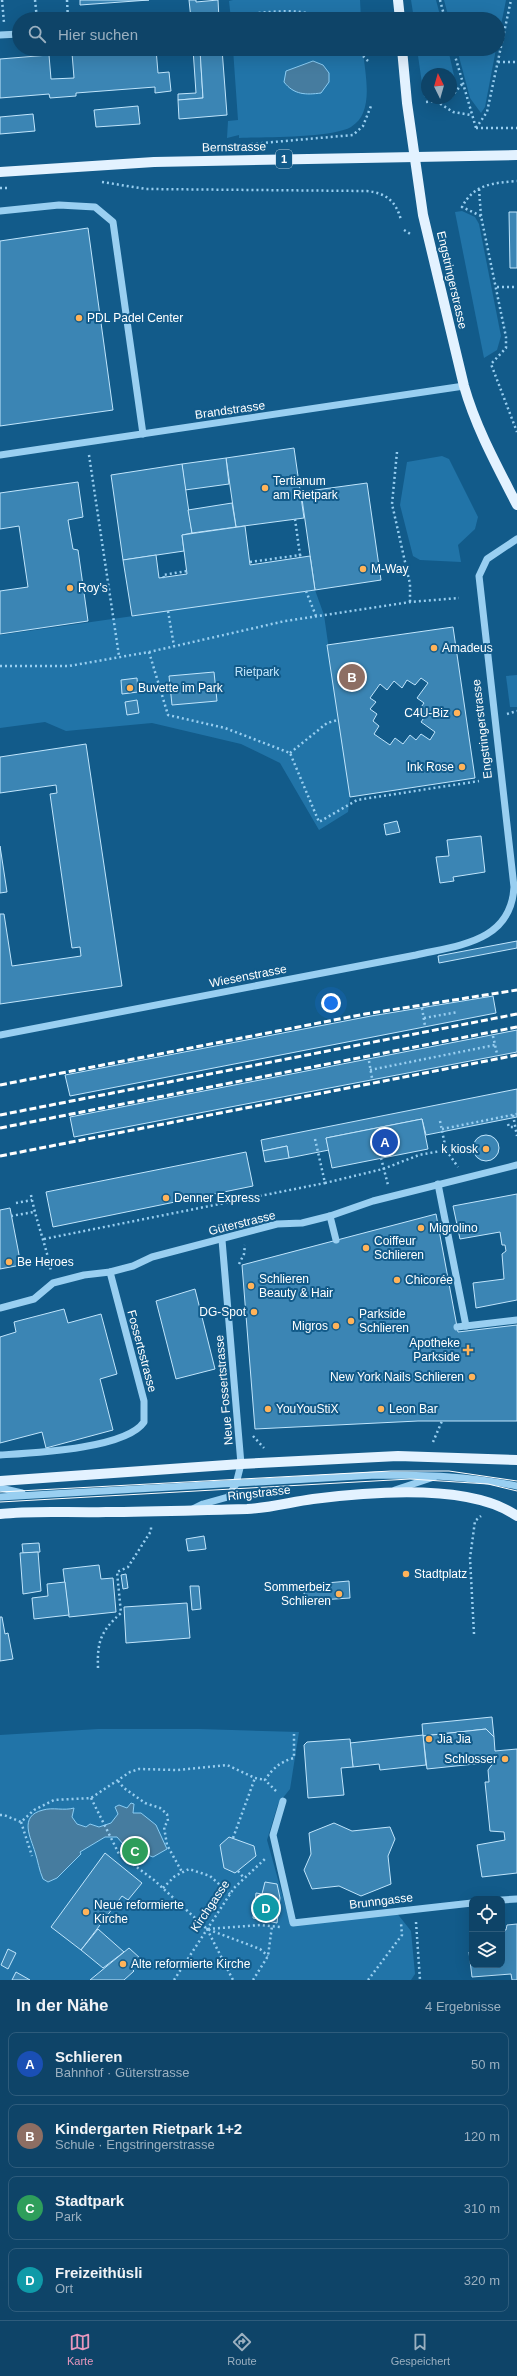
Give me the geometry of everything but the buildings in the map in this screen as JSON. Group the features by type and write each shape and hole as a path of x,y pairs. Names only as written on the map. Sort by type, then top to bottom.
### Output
{"main road":[{"path":"398,0 399,12"},
{"name":"Engstringerstrasse","path":"403,56 414,157 423,215 464,386 471,410 481,434 517,505"},
{"name":"Bernstrasse","path":"0,172 154,162 517,155"},
{"path":"0,1481 241,1464 398,1456 517,1460"},
{"name":"Ringstrasse","path":"0,1514 54,1511 105,1512 256,1508 315,1499 386,1493 460,1496 490,1502 506,1508 517,1516"}],"street":[{"path":"0,212 59,205 95,207 113,222 143,434"},
{"name":"Brandstrasse","path":"0,455 464,386"},
{"name":"Engstringerstrasse","path":"496,928 510,912 514,887 479,576 487,559 517,539"},
{"name":"Wiesenstrasse","path":"0,1035 422,953 473,941 496,928"},
{"name":"Güterstrasse","path":"0,1308 34,1299 53,1283 84,1275 110,1272 133,1266 152,1257 222,1240 277,1224 302,1223 330,1216 373,1201 517,1164"},
{"path":"438,1184 466,1326"},
{"path":"330,1216 336,1240"},
{"name":"Neue Fossertstrasse","path":"192,1510 203,1504 228,1497 236,1484 241,1464 222,1240"},
{"name":"Fossertsstrasse","path":"0,1455 81,1447 134,1432 144,1422 144,1402 110,1272"},
{"path":"457,1327 517,1320"},
{"path":"0,1497 376,1475 438,1475 478,1478 517,1486"},
{"path":"386,1493 438,1475"},
{"path":"0,1488 30,1495"},
{"path":"276,1848 273,1835 283,1802"},
{"name":"Brunngasse","path":"276,1848 293,1923 401,1909 469,1903"},
{"path":"505,1900 517,1898"}],"path":[{"path":"2,0 3,35"},
{"path":"35,0 36,12"},
{"path":"67,0 68,12"},
{"path":"440,0 443,12"},
{"path":"505,29 511,0"},
{"path":"288,12 305,12"},
{"path":"363,56 368,61"},
{"path":"455,56 476,128"},
{"path":"476,128 487,112 499,56"},
{"path":"498,62 517,62"},
{"path":"457,90 462,83"},
{"path":"441,104 453,112 471,115"},
{"path":"249,144 353,135 363,126 371,106"},
{"path":"476,128 517,128"},
{"path":"94,182 109,181 146,189 367,190 380,192 391,199 402,220"},
{"path":"481,216 462,207 468,195 494,183 517,181"},
{"path":"0,188 14,187"},
{"path":"479,189 481,216 497,287 506,337 506,348 491,364 517,432"},
{"path":"497,287 517,287"},
{"path":"88,443 119,656"},
{"path":"397,452 392,504 410,584 410,602"},
{"path":"250,562 300,556 295,519"},
{"path":"164,578 163,575 187,571"},
{"path":"306,591 316,616"},
{"path":"0,666 69,666 119,656 149,652 316,616 410,602 459,598"},
{"path":"168,611 174,646"},
{"path":"149,652 168,715 225,728 290,754 319,822 357,800 479,781"},
{"path":"507,714 517,711"},
{"path":"290,754 321,727 338,720"},
{"path":"422,1008 425,1026"},
{"path":"424,1018 458,1012"},
{"path":"493,1036 497,1054"},
{"path":"370,1070 495,1046"},
{"path":"368,1061 372,1078"},
{"path":"442,1129 517,1114"},
{"path":"513,1115 517,1136"},
{"path":"440,1121 446,1150 465,1177"},
{"path":"508,1124 509,1127 515,1126"},
{"path":"315,1139 324,1183"},
{"path":"44,1239 324,1183 383,1169 419,1155 446,1150"},
{"path":"381,1158 383,1169"},
{"path":"31,1195 34,1212 44,1239 53,1283"},
{"path":"16,1203 32,1200"},
{"path":"11,1216 34,1212"},
{"path":"239,1269 238,1261 244,1254 246,1233"},
{"path":"440,1445 432,1445 442,1421"},
{"path":"252,1434 259,1445 270,1449"},
{"path":"474,1634 470,1558 475,1521 484,1514"},
{"path":"98,1668 97,1648 105,1627 121,1613 117,1572 128,1567 151,1531 151,1526"},
{"path":"265,1780 272,1770 282,1761 294,1758 294,1734"},
{"path":"21,1822 34,1810 54,1800 91,1798 118,1780 139,1769 177,1770 227,1765 255,1778 265,1780 274,1787 283,1802"},
{"path":"232,1838 255,1778"},
{"path":"118,1780 124,1788 145,1803 160,1808 167,1814 168,1821 164,1827 167,1845 182,1872"},
{"path":"91,1798 118,1854 162,1888 207,1929 233,1980"},
{"path":"0,1815 4,1815 21,1822 32,1856"},
{"name":"Kirchgasse","path":"174,1980 230,1894 244,1878 276,1848"},
{"path":"162,1888 182,1872 189,1869 210,1876 230,1894"},
{"path":"238,1871 244,1878"},
{"path":"415,1908 420,1980"},
{"path":"368,1980 402,1935 401,1909"},
{"path":"207,1929 272,1926 268,1956 253,1980"},
{"path":"207,1929 260,1949 268,1956"}],"green space":[{"path":"360,0 361,12 230,12 229,1"},
{"path":"411,0 436,0 439,12 413,12"},
{"path":"444,0 506,0 504,12 447,12"},
{"path":"233,56 364,56 367,98 360,119 351,127 342,131 314,135 239,138 239,135 227,138 228,121 238,120"},
{"path":"418,56 450,56 452,68 421,68 421,76"},
{"path":"459,56 495,56 485,107 481,113 470,98"},
{"path":"462,211 475,217 479,224 501,336 497,350 484,358 455,212"},
{"path":"442,456 449,459 478,517 475,529 458,545 461,562 420,560 413,556 400,505 407,462"},
{"name":"Rietpark","path":"315,590 324,615 350,797 348,812 319,830 280,763 241,744 152,723 66,731 45,722 0,728 0,635"},
{"path":"517,675 517,707 510,707 506,676"},
{"path":"98,1729 199,1729 299,1732 290,1789 278,1804 267,1840 291,1926 396,1912 411,1931 415,1974 411,1980 0,1980 0,1735"}],"shaded area":[{"path":"313,61 323,65 329,73 329,82 321,93 310,94 296,92 284,82 286,71"},
{"path":"131,1803 134,1804 133,1813 141,1813 156,1825 167,1849 153,1857 137,1851 133,1852 129,1845 124,1845 117,1837 105,1837 80,1852 81,1854 57,1878 48,1882 43,1879 28,1828 28,1822 35,1813 47,1809 74,1808 72,1817 77,1824 86,1827 90,1824 99,1827 111,1823 118,1814 115,1807 119,1805 127,1808"}],"tram line":[{"path":"0,1492 391,1471 449,1471 517,1481"},
{"path":"0,1502 410,1479 488,1484 517,1491"}],"railway":[{"path":"0,1085 365,1014 517,990"},
{"path":"0,1115 517,1014"},
{"path":"0,1128 517,1027"},
{"path":"0,1156 517,1055"}],"place":[{"name":"PDL Padel Center","path":"79,318"},
{"name":"Tertianum am Rietpark","path":"265,488"},
{"name":"M-Way","path":"363,569"},
{"name":"Roy’s","path":"70,588"},
{"name":"Amadeus","path":"434,648"},
{"name":"Kindergarten Rietpark 1+2","path":"352,677"},
{"name":"Buvette im Park","path":"130,688"},
{"name":"C4U-Biz","path":"457,713"},
{"name":"Ink Rose","path":"462,767"},
{"name":"Schlieren","path":"385,1142"},
{"name":"k kiosk","path":"486,1149"},
{"name":"Denner Express","path":"166,1198"},
{"name":"Migrolino","path":"421,1228"},
{"name":"Coiffeur Schlieren","path":"366,1248"},
{"name":"Be Heroes","path":"9,1262"},
{"name":"Chicorée","path":"397,1280"},
{"name":"Schlieren Beauty & Hair","path":"251,1286"},
{"name":"DG-Spot","path":"254,1312"},
{"name":"Parkside Schlieren","path":"351,1321"},
{"name":"Migros","path":"336,1326"},
{"name":"Apotheke Parkside","path":"468,1350"},
{"name":"New York Nails Schlieren","path":"472,1377"},
{"name":"YouYouStiX","path":"268,1409"},
{"name":"Leon Bar","path":"381,1409"},
{"name":"Stadtplatz","path":"406,1574"},
{"name":"Sommerbeiz Schlieren","path":"339,1594"},
{"name":"Jia Jia","path":"429,1739"},
{"name":"Schlosser","path":"505,1759"},
{"name":"Stadtpark","path":"135,1851"},
{"name":"Freizeithüsli","path":"266,1908"},
{"name":"Neue reformierte Kirche","path":"86,1912"},
{"name":"Alte reformierte Kirche","path":"123,1964"}]}
